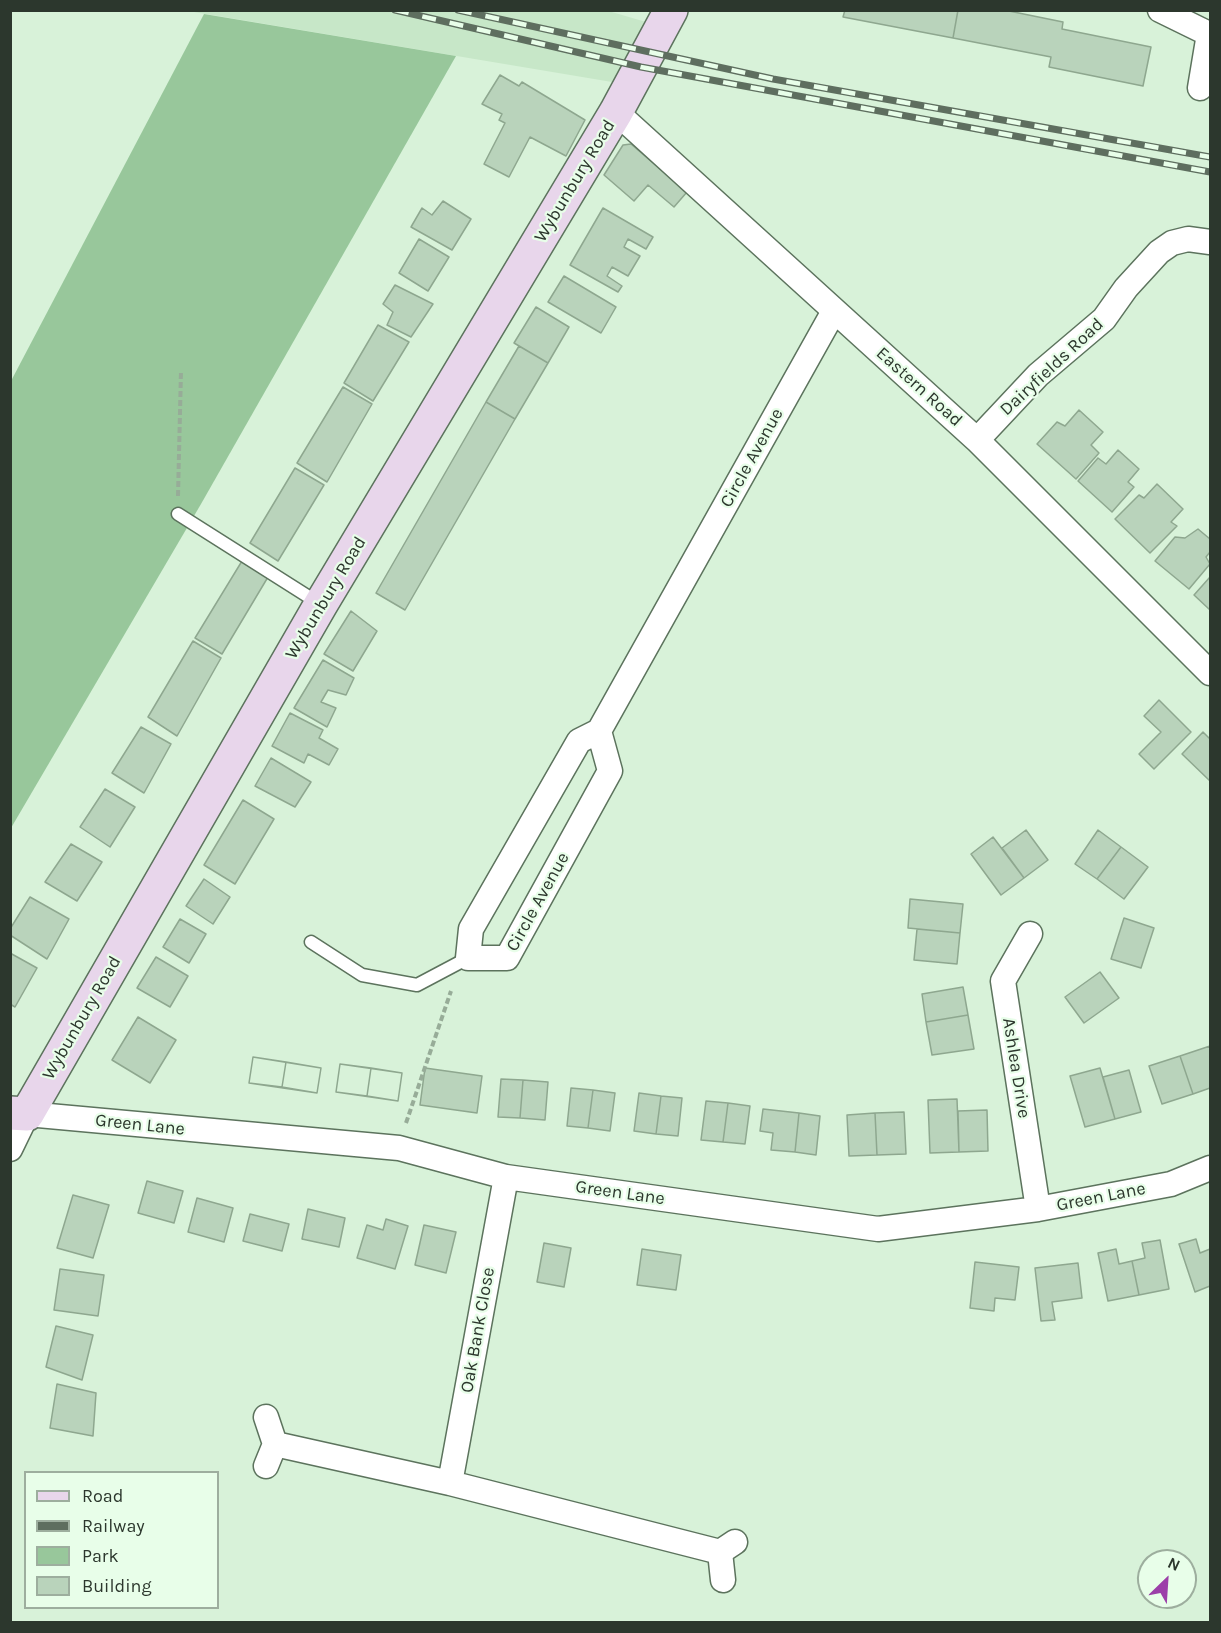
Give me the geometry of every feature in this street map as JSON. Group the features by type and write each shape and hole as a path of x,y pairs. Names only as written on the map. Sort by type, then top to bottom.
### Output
{"street":[{"name":"Wybunbury Road","path":"10,1149 19,1114 616,112 671,10"},
{"path":"1160,10 1209,34 1200,88"},
{"name":"Eastern Road","path":"616,112 977,440 1210,674"},
{"name":"Dairyfields Road","path":"977,440 1038,375 1104,319 1126,288 1159,252 1172,243 1188,239 1210,242"},
{"name":"Circle Avenue","path":"599,731 610,771 507,958 468,958 471,929 579,741 599,731 834,310"},
{"name":"Ashlea Drive","path":"1030,934 1003,981 1038,1209"},
{"name":"Green Lane","path":"19,1114 399,1148 506,1177 878,1229 1038,1209 1171,1184 1210,1168"},
{"name":"Oak Bank Close","path":"450,1483 506,1177"},
{"path":"266,1417 270,1455 450,1483 727,1547 723,1580"}],"lane":[{"path":"178,514 321,604"},
{"path":"311,942 362,975 417,985 468,958"}],"path":[{"path":"178,514 180,371"},
{"path":"399,1148 449,995 468,958"}],"shaded area":[{"path":"605,10 646,22 612,82 188,11"}],"green space":[{"path":"204,14 456,56 201,504 11,828 11,381"}],"building":[{"path":"845,10 958,10 953,38 843,17"},
{"path":"958,10 1004,10 1063,22 1062,29 1151,47 1143,86 1049,67 1051,57 953,38"},
{"path":"500,75 519,86 522,82 585,120 566,156 530,137 509,177 484,164 505,123 499,120 502,114 482,104"},
{"path":"631,144 687,192 674,207 648,185 634,201 604,175 623,145"},
{"path":"443,201 471,219 452,250 411,227 422,208 432,215"},
{"path":"603,208 653,237 646,249 628,239 624,247 640,256 628,276 612,267 607,276 622,286 618,292 570,265"},
{"path":"419,239 449,257 428,291 399,273"},
{"path":"564,276 616,307 601,333 548,302"},
{"path":"395,285 433,304 411,337 387,325 393,312 383,304"},
{"path":"536,307 569,327 548,363 514,343"},
{"path":"378,325 409,342 373,401 344,383"},
{"path":"519,346 548,363 515,419 486,402"},
{"path":"343,387 372,404 327,482 297,463"},
{"path":"486,402 515,419 405,610 376,593"},
{"path":"1079,410 1103,432 1091,445 1099,453 1076,479 1037,444 1057,422 1065,426"},
{"path":"1118,450 1139,469 1128,482 1134,487 1112,512 1078,481 1098,458 1106,464"},
{"path":"295,468 324,485 278,561 250,543"},
{"path":"1157,484 1183,509 1171,522 1177,526 1150,553 1115,519 1139,495 1144,498"},
{"path":"1198,529 1210,539 1210,552 1206,557 1210,564 1189,589 1155,561 1175,537 1185,538"},
{"path":"242,561 268,577 222,654 195,638"},
{"path":"1210,577 1210,610 1194,595"},
{"path":"351,611 377,631 353,671 324,654"},
{"path":"193,641 221,658 177,736 148,717"},
{"path":"323,660 354,678 346,695 328,690 321,702 336,708 327,727 294,708"},
{"path":"1159,700 1191,732 1154,769 1139,754 1161,732 1144,716"},
{"path":"290,713 323,730 319,738 338,749 329,765 308,754 304,763 272,746"},
{"path":"141,727 171,744 144,793 112,773"},
{"path":"1203,732 1210,739 1210,781 1182,754"},
{"path":"271,758 311,782 295,807 255,786"},
{"path":"105,789 135,807 110,847 80,827"},
{"path":"243,800 274,819 235,884 204,865"},
{"path":"1026,830 1048,860 1024,878 1002,848"},
{"path":"1098,830 1121,847 1097,879 1075,864"},
{"path":"993,837 1024,878 1001,895 971,854"},
{"path":"71,844 102,862 77,901 45,882"},
{"path":"1121,847 1148,867 1124,899 1097,879"},
{"path":"204,879 230,897 213,924 186,906"},
{"path":"30,897 69,919 47,959 10,935 10,929"},
{"path":"910,899 963,904 960,933 908,928"},
{"path":"1124,918 1154,928 1141,968 1111,959"},
{"path":"180,919 206,934 189,963 163,947"},
{"path":"917,929 960,933 957,964 914,960"},
{"path":"10,953 37,968 15,1007 10,1004"},
{"path":"156,957 188,976 170,1007 137,988"},
{"path":"1100,972 1119,998 1084,1023 1065,997"},
{"path":"963,987 968,1015 926,1022 922,994"},
{"path":"968,1015 974,1049 932,1055 926,1022"},
{"path":"138,1017 176,1040 150,1083 112,1060"},
{"path":"1210,1046 1210,1088 1193,1094 1180,1056"},
{"path":"1180,1056 1193,1094 1162,1104 1149,1066"},
{"path":"253,1057 321,1068 317,1093 249,1083"},
{"path":"253,1057 286,1062 282,1087 249,1083"},
{"path":"286,1062 321,1068 317,1093 282,1087"},
{"path":"340,1064 402,1073 398,1101 336,1092"},
{"path":"340,1064 371,1068 367,1096 336,1092"},
{"path":"371,1068 402,1073 398,1101 367,1096"},
{"path":"425,1068 482,1076 477,1113 420,1105"},
{"path":"1100,1068 1115,1119 1085,1127 1070,1076"},
{"path":"1129,1070 1141,1112 1115,1119 1103,1077"},
{"path":"501,1079 523,1080 520,1118 498,1117"},
{"path":"523,1080 548,1082 545,1120 520,1118"},
{"path":"571,1088 593,1090 588,1128 567,1126"},
{"path":"593,1090 615,1093 610,1131 588,1128"},
{"path":"639,1093 661,1096 656,1134 634,1131"},
{"path":"661,1096 682,1098 678,1136 656,1134"},
{"path":"957,1099 959,1152 930,1153 928,1100"},
{"path":"706,1101 728,1103 723,1142 701,1140"},
{"path":"728,1103 750,1106 745,1144 723,1142"},
{"path":"763,1109 799,1113 795,1152 771,1150 773,1133 760,1131"},
{"path":"987,1110 988,1151 959,1152 958,1111"},
{"path":"904,1112 906,1154 877,1155 875,1113"},
{"path":"799,1113 820,1116 816,1155 795,1152"},
{"path":"875,1113 877,1155 849,1156 847,1115"},
{"path":"147,1181 183,1191 174,1223 138,1213"},
{"path":"73,1195 109,1205 93,1258 57,1248"},
{"path":"197,1198 233,1208 224,1242 188,1232"},
{"path":"308,1209 345,1218 339,1247 302,1239"},
{"path":"250,1214 289,1224 282,1251 243,1241"},
{"path":"386,1219 408,1226 395,1269 357,1258 367,1225 383,1230"},
{"path":"424,1225 456,1232 446,1273 415,1265"},
{"path":"1196,1239 1200,1253 1210,1249 1210,1286 1195,1292 1179,1244"},
{"path":"1160,1240 1169,1289 1139,1295 1132,1261 1145,1258 1142,1243"},
{"path":"544,1243 571,1248 564,1287 537,1282"},
{"path":"642,1249 681,1255 676,1290 637,1285"},
{"path":"1116,1249 1119,1264 1132,1261 1139,1295 1108,1301 1098,1253"},
{"path":"975,1262 1019,1267 1015,1300 995,1298 994,1311 970,1308"},
{"path":"1078,1263 1082,1298 1052,1302 1055,1320 1041,1321 1035,1268"},
{"path":"60,1269 104,1275 98,1316 54,1310"},
{"path":"56,1326 93,1335 82,1380 46,1367"},
{"path":"57,1384 96,1393 93,1436 50,1428"}],"railway":[{"path":"395,10 641,67 1210,172"},
{"path":"458,10 773,79 1210,157"}]}
